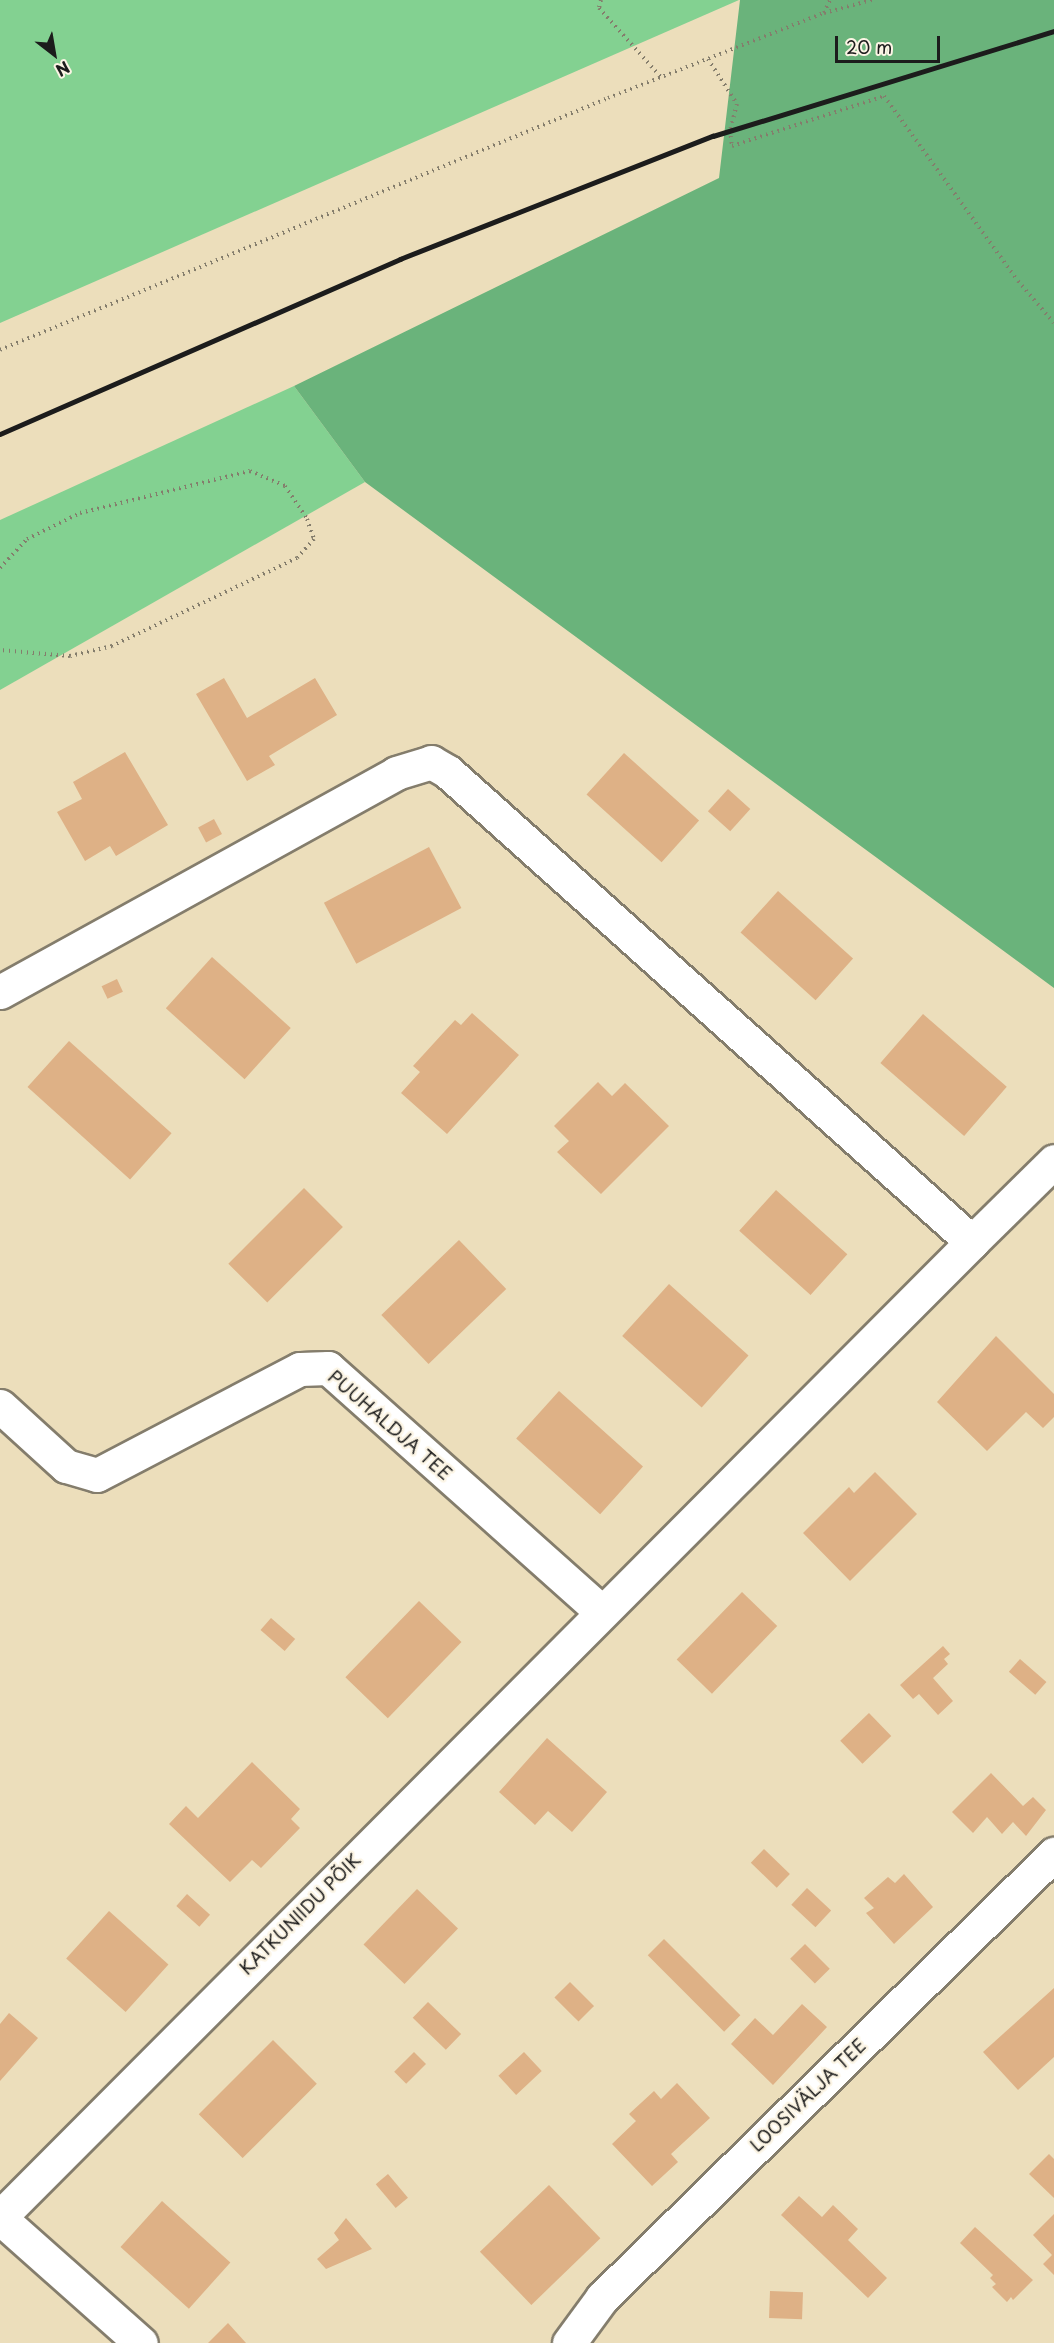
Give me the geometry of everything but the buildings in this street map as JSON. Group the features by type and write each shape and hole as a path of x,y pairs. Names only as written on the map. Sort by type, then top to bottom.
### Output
{"street":[{"path":"0,992 396,773 431,762 448,771 972,1242"},
{"name":"KATKUNIIDU PÕIK","path":"0,2217 601,1611 1054,1161"},
{"name":"PUUHALDJA TEE","path":"0,1406 66,1466 97,1475 300,1369 328,1368 601,1611"},
{"name":"LOOSIVÄLJA TEE","path":"569,2343 602,2298 1054,1854"},
{"path":"0,2217 141,2343"}],"path":[{"path":"601,0 599,8 662,77"},
{"path":"824,13 830,0"},
{"path":"0,350 662,77 824,13 872,0"},
{"path":"708,59 737,104 730,130 732,146 884,96 1018,281 1054,323"},
{"path":"0,568 27,539 80,513 250,471 285,486 307,519 314,539 297,558 112,646 70,656 0,650"}],"green space":[{"path":"0,0 739,0 0,323"},
{"path":"740,0 1054,0 1054,988 365,482 294,386 719,178"},
{"path":"294,386 365,482 0,690 0,520"}],"railway":[{"path":"0,434 400,259 713,136 1054,31"}]}
